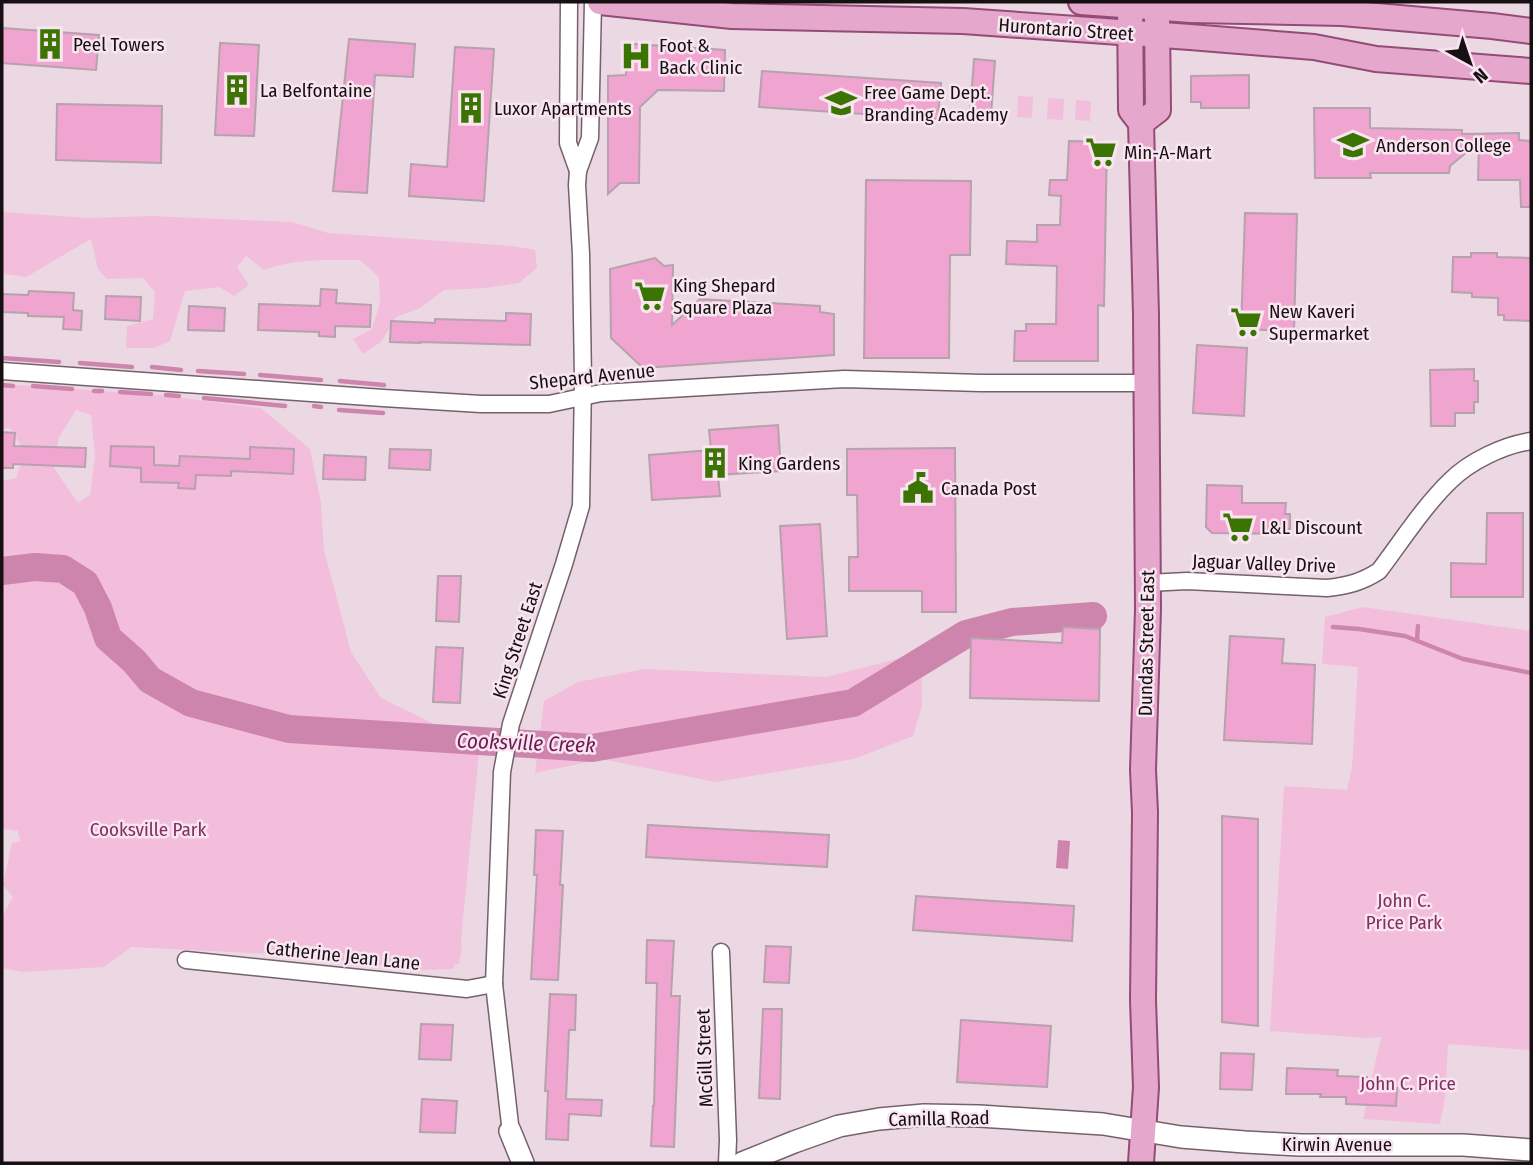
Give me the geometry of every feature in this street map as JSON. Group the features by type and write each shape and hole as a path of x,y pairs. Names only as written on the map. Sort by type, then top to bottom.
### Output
{"main road":[{"name":"Hurontario Street","path":"600,2 732,16 963,21 1157,35 1314,47 1376,59 1531,71"},
{"name":"Hurontario Street","path":"1081,2 1317,12 1432,11 1531,31"},
{"name":"Dundas Street East","path":"1130,4 1131,110 1141,123 1148,583 1143,770 1146,1087 1141,1163"},
{"path":"1141,123 1158,110 1157,4"}],"street":[{"name":"King Street East","path":"569,2 568,143 578,172"},
{"name":"King Street East","path":"516,1163 494,984 502,772 512,724 581,506 581,254 577,185 578,172 590,138 593,2"},
{"name":"Shepard Avenue","path":"2,371 481,404 549,404 608,393 844,379 981,383 1146,383"},
{"name":"Jaguar Valley Drive","path":"1148,583 1187,580 1326,588 1348,586 1365,580 1379,571 1450,480 1496,451 1531,441"},
{"name":"McGill Street","path":"720,952 727,1163"},
{"name":"Catherine Jean Lane","path":"187,960 467,989 494,984"},
{"name":"Camilla Road","path":"742,1163 839,1126 905,1116 979,1116 1103,1124 1143,1131"},
{"path":"510,1131 523,1163"},
{"name":"Kirwin Avenue","path":"1143,1131 1181,1138 1300,1145 1463,1145 1531,1150"}],"green space":[{"path":"1018,96 1033,97 1032,118 1017,117"},
{"path":"1048,98 1064,99 1063,120 1047,119"},
{"path":"1076,100 1091,101 1090,121 1075,120"},
{"path":"2,212 88,218 152,216 292,222 328,233 513,246 535,250 537,268 519,283 444,290 420,308 396,317 381,342 363,354 353,339 372,329 380,303 379,277 360,260 299,262 264,270 246,256 237,267 249,285 234,296 219,287 185,291 170,341 154,348 126,348 127,326 153,319 155,292 143,278 107,279 98,269 91,239 26,277 4,274"},
{"name":"Cooksville Park","path":"2,384 158,395 261,408 310,449 321,503 324,550 351,652 381,698 432,723 433,727 481,730 459,964 455,964 453,969 415,970 313,956 131,947 104,967 23,972 2,968 2,917 13,897 3,885 12,843 20,841 18,831 2,829 2,481 16,478 25,452 10,428 2,429","holes":["76,410 91,415 95,457 90,495 78,503 54,468 59,437"]},
{"name":"John C. Price Park","path":"1363,607 1531,631 1531,1050 1448,1044 1445,1098 1440,1124 1363,1119 1381,1037 1270,1031 1284,786 1347,790 1352,767 1358,667 1322,664 1325,617"},
{"path":"921,653 922,706 913,736 854,759 715,782 602,759 535,773 544,701 578,682 644,669 826,677"}],"shaded area":[{"path":"1058,840 1070,841 1068,869 1056,868"}],"building":[{"name":"Peel Towers","path":"2,28 99,35 96,70 2,63"},
{"path":"349,39 415,44 413,77 375,75 367,193 333,191"},
{"name":"La Belfontaine","path":"220,43 259,45 254,136 215,135"},
{"path":"634,44 725,50 724,91 658,90 640,107 639,183 620,183 608,194 608,76 626,75 626,50"},
{"name":"Luxor Apartments","path":"455,47 494,49 484,201 409,196 411,164 447,167"},
{"path":"974,59 995,61 991,115 970,114"},
{"path":"762,71 941,83 938,119 759,107"},
{"path":"1249,75 1249,108 1201,108 1201,102 1191,102 1191,76"},
{"path":"57,104 162,106 161,163 56,160"},
{"path":"1314,108 1370,108 1370,128 1462,130 1462,134 1519,133 1519,140 1531,141 1531,207 1521,207 1520,180 1478,180 1479,142 1450,166 1449,173 1370,173 1371,178 1315,178"},
{"path":"1069,141 1107,142 1104,306 1098,305 1098,361 1014,361 1015,331 1026,331 1026,324 1056,324 1057,266 1006,264 1007,241 1037,242 1037,225 1060,225 1061,196 1049,195 1050,180 1067,180"},
{"path":"866,180 971,181 970,255 950,255 949,358 864,358"},
{"path":"1245,213 1297,214 1294,331 1241,329"},
{"path":"1471,253 1497,253 1497,257 1531,258 1531,321 1504,320 1504,315 1498,315 1498,298 1472,297 1472,293 1452,292 1453,257 1471,257"},
{"path":"655,258 664,266 673,265 672,325 700,299 820,306 820,312 834,314 834,355 643,368 611,338 610,269"},
{"path":"321,289 337,290 336,303 371,305 370,327 335,326 335,337 319,336 319,332 258,330 259,304 320,306"},
{"path":"29,291 74,293 73,310 82,311 81,330 63,329 64,317 2,312 2,294 28,295"},
{"path":"106,296 141,297 140,321 105,319"},
{"path":"189,306 225,308 224,331 188,330"},
{"path":"506,313 531,314 530,345 390,342 391,321 506,321"},
{"path":"1197,345 1247,348 1244,416 1193,413"},
{"path":"1474,369 1474,381 1478,381 1478,402 1474,402 1474,413 1455,413 1455,426 1431,426 1430,370"},
{"name":"King Gardens","path":"778,425 781,471 718,475 720,496 652,500 649,455 711,450 709,430"},
{"path":"2,432 15,433 14,446 86,448 85,467 13,464 13,468 2,468"},
{"path":"111,446 154,447 154,465 179,466 180,456 250,459 250,447 294,449 293,474 231,471 231,476 196,475 195,489 178,488 179,483 141,482 141,468 110,466"},
{"path":"955,448 956,612 922,612 922,591 849,591 849,557 858,557 857,495 847,495 847,449"},
{"path":"390,449 431,450 430,470 389,468"},
{"path":"324,455 366,457 365,480 323,479"},
{"path":"1207,485 1242,486 1242,503 1286,503 1285,514 1290,514 1290,529 1286,529 1286,534 1212,533 1206,527"},
{"path":"1487,513 1523,513 1523,597 1451,597 1451,563 1486,564"},
{"name":"King Gardens","path":"820,524 827,636 787,639 780,526"},
{"path":"438,576 461,576 459,622 436,621"},
{"path":"1063,627 1100,629 1099,701 970,698 971,638 1062,643"},
{"path":"1230,636 1284,639 1282,663 1315,665 1312,744 1224,740"},
{"path":"436,647 463,648 460,703 433,702"},
{"path":"1222,816 1258,819 1258,1026 1222,1022"},
{"path":"648,825 829,835 827,867 646,857"},
{"path":"536,830 563,831 558,980 531,979 537,875 534,875"},
{"path":"916,896 1074,906 1072,941 913,930"},
{"path":"647,940 674,941 671,996 680,996 674,1147 651,1146 657,983 646,983"},
{"path":"766,946 791,947 789,983 764,982"},
{"path":"550,994 576,995 575,1030 569,1030 566,1099 602,1100 601,1116 569,1114 568,1140 546,1139 548,1091 545,1091"},
{"path":"763,1009 782,1009 780,1099 759,1098"},
{"path":"961,1020 1051,1026 1047,1087 957,1082"},
{"path":"421,1024 453,1025 451,1060 419,1059"},
{"path":"1221,1053 1254,1054 1252,1090 1220,1089"},
{"path":"1287,1068 1338,1070 1337,1076 1367,1077 1367,1087 1397,1088 1396,1106 1346,1104 1346,1097 1320,1097 1321,1094 1286,1094"},
{"path":"422,1099 457,1101 455,1133 420,1132"}],"waterway":[{"path":"2,358 59,362"},
{"path":"80,363 132,367"},
{"path":"152,367 181,370"},
{"path":"198,371 244,374"},
{"path":"260,375 321,380"},
{"path":"340,381 384,385"},
{"path":"2,385 13,386"},
{"path":"33,386 72,389"},
{"path":"94,391 102,391"},
{"path":"120,392 151,394"},
{"path":"166,395 179,396"},
{"path":"204,398 285,406"},
{"path":"314,406 321,407"},
{"path":"339,410 383,413"},
{"name":"Cooksville Creek","path":"2,571 35,567 63,569 85,583 98,608 108,638 134,661 150,680 191,703 289,729 592,748 853,703 966,634 1012,622 1093,616"},
{"path":"1417,640 1418,626"},
{"name":"Cooksville Creek","path":"1333,627 1405,636 1463,659 1531,673"}],"place":[{"name":"Peel Towers","path":"50,44"},
{"name":"Foot & Back Clinic","path":"636,56"},
{"name":"La Belfontaine","path":"237,90"},
{"name":"Free Game Dept. Branding Academy","path":"841,103"},
{"name":"Luxor Apartments","path":"471,108"},
{"name":"Anderson College","path":"1353,145"},
{"name":"Min-A-Mart","path":"1101,152"},
{"name":"King Shepard Square Plaza","path":"650,296"},
{"name":"New Kaveri Supermarket","path":"1246,322"},
{"name":"King Gardens","path":"715,463"},
{"name":"Canada Post","path":"918,488"},
{"name":"L&L Discount","path":"1238,527"}],"park label":[{"name":"John C. Price","path":"1408,1083"}]}
